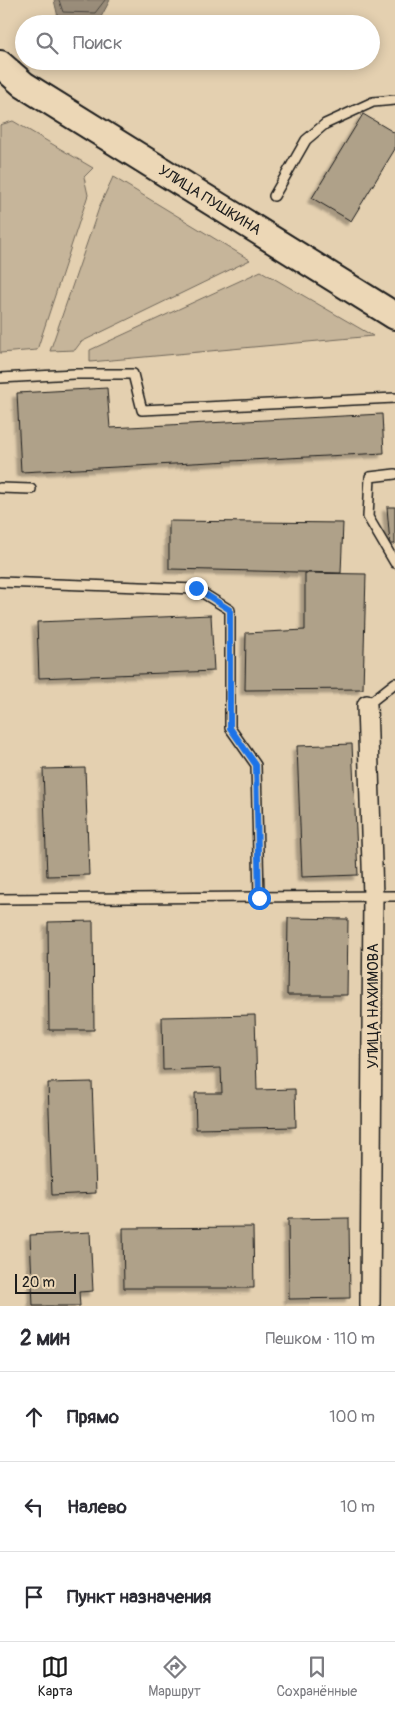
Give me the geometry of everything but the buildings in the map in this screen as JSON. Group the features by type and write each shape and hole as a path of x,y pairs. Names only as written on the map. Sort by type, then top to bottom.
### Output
{"street":[{"name":"УЛИЦА ПУШКИНА","path":"0,64 12,84 395,316"},
{"name":"УЛИЦА НАХИМОВА","path":"367,705 373,896 370,1306"}],"lane":[{"path":"274,196 306,140 325,124 373,102 395,100"},
{"path":"0,378 74,374 133,374 142,410 395,398"},
{"path":"395,474 370,477 368,517 395,563"},
{"path":"0,488 31,489"},
{"path":"0,582 196,588 230,610 230,728 256,765 259,898"},
{"path":"367,705 395,683"},
{"path":"0,899 395,896"}],"shaded area":[{"path":"13,121 93,168 84,177 88,195 37,350 0,353 0,125"},
{"path":"113,177 250,260 81,342 75,350 50,351 100,205"},
{"path":"261,271 373,336 90,362 90,350"}],"water":[{"path":"54,0 110,0 102,15 58,15"}],"route":[{"path":"196,588 230,610 230,728 256,765 259,898"}]}
